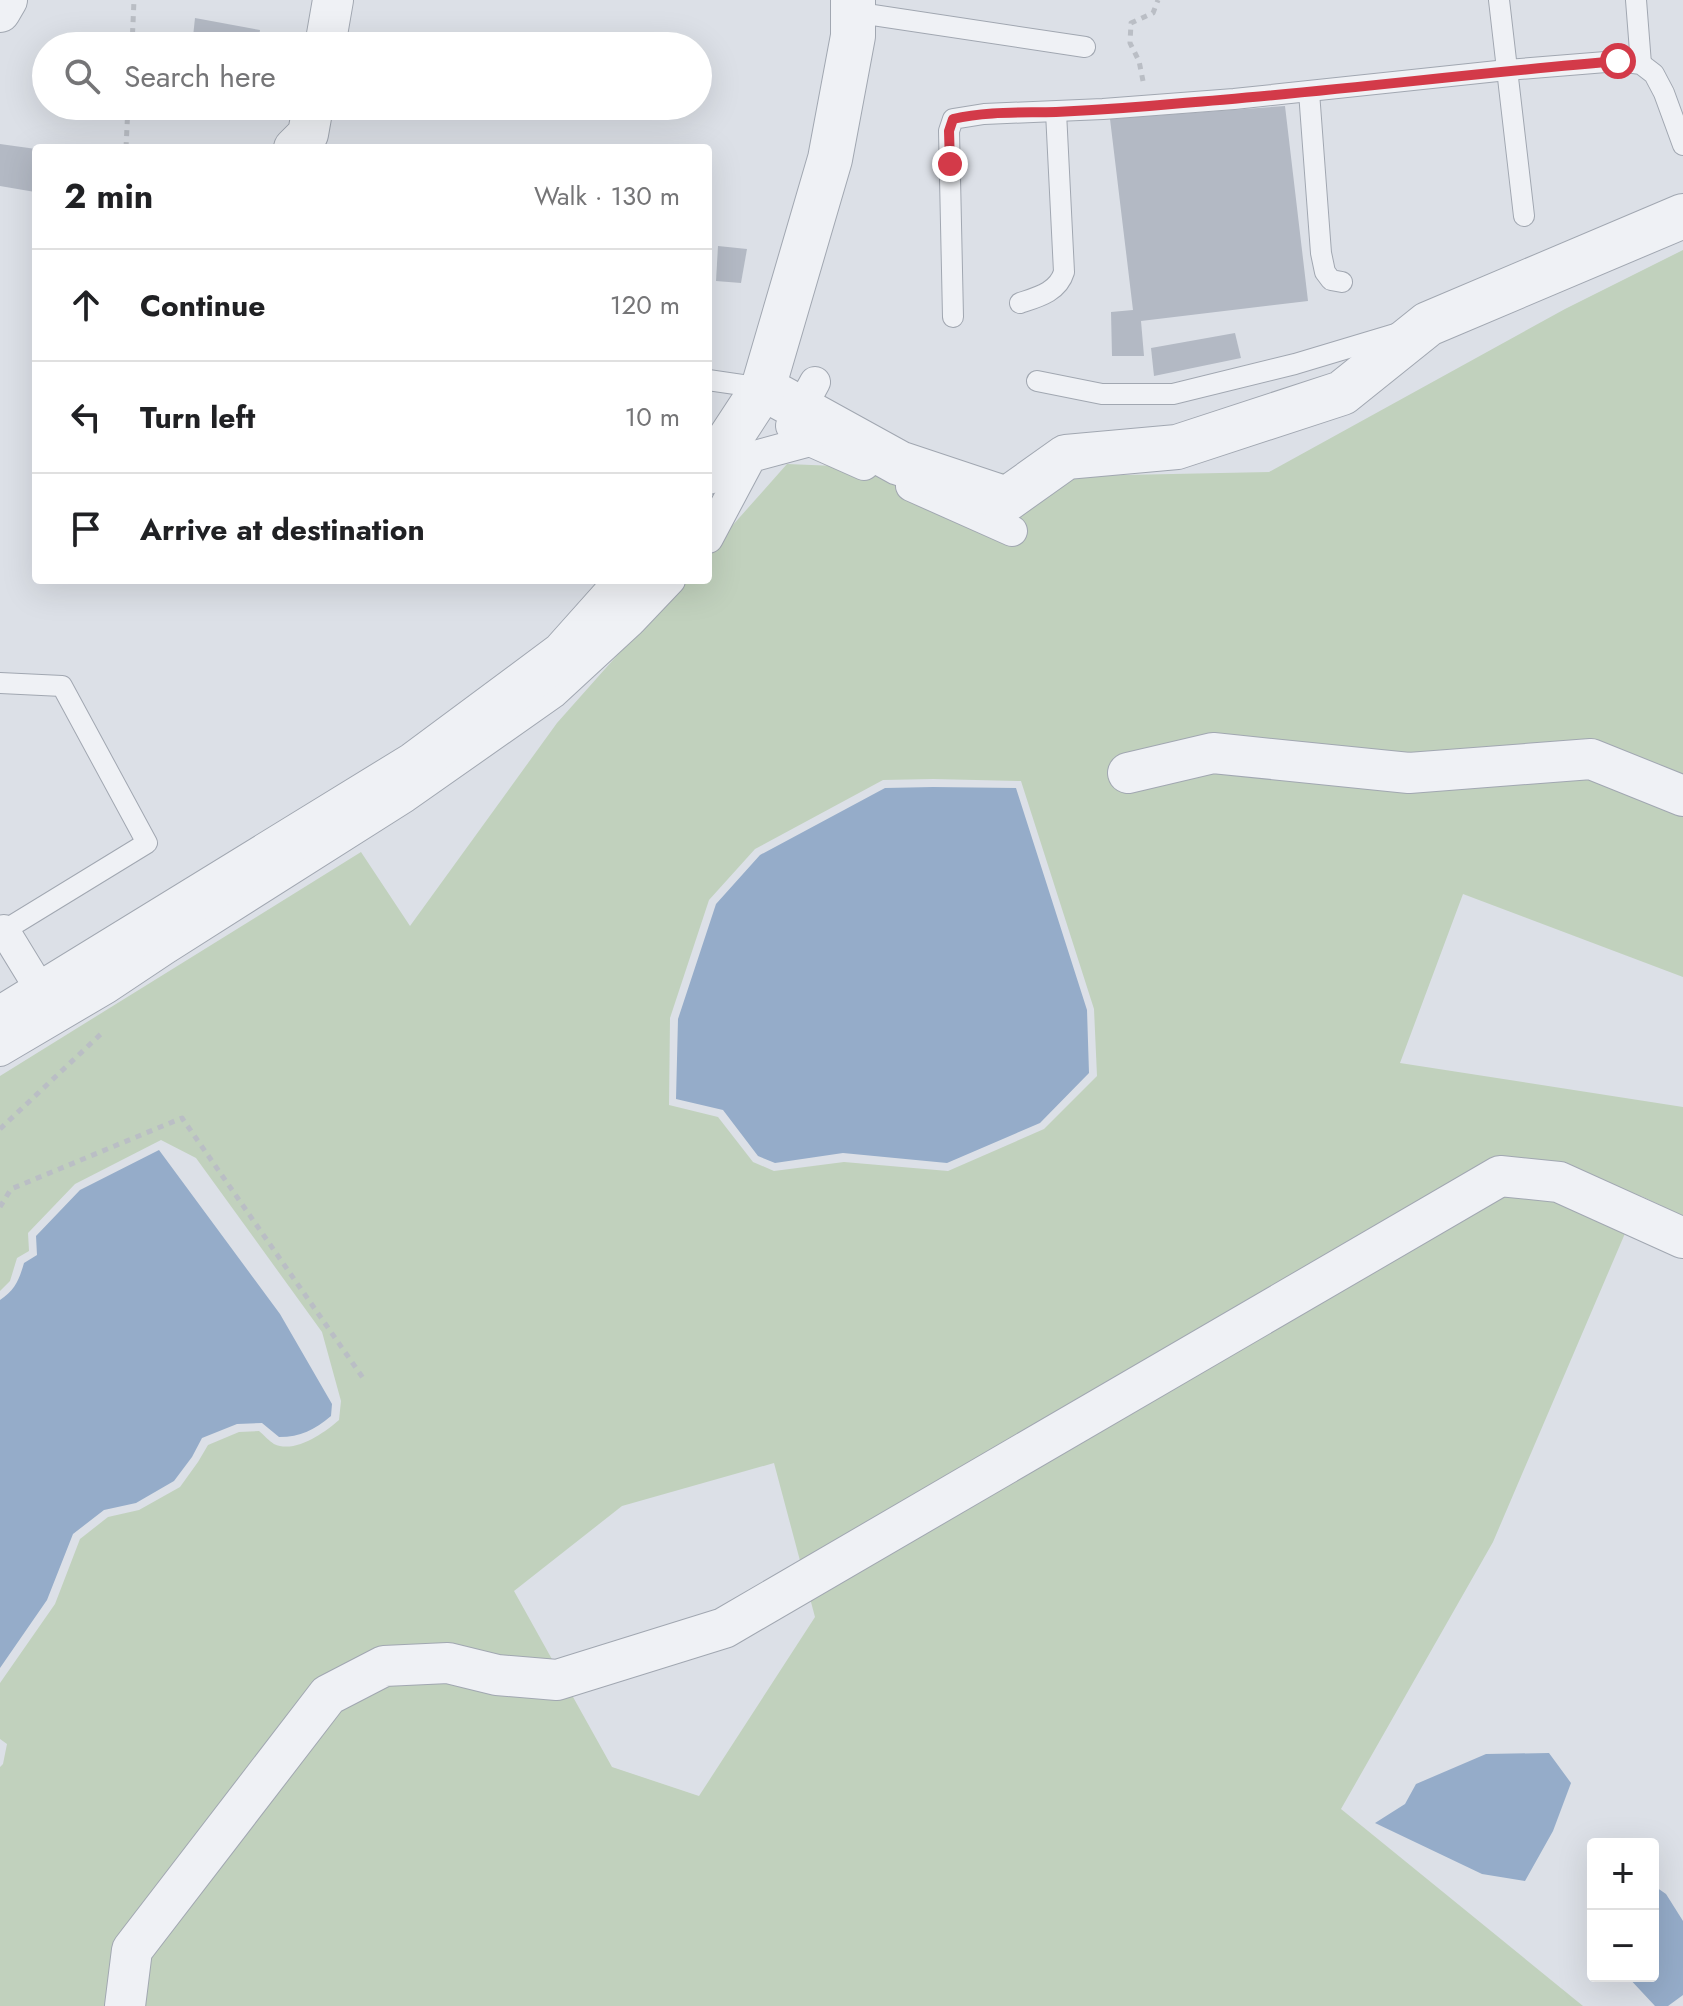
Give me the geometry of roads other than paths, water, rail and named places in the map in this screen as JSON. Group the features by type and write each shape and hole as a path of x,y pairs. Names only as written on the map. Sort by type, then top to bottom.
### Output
{"street":[{"path":"0,12 7,0"},
{"path":"327,32 333,0"},
{"path":"712,466 763,388 830,159 853,36 853,6"},
{"path":"298,144 308,134 310,120"},
{"path":"763,388 808,395 899,463 1007,499 1066,457 1177,447 1342,393 1428,324 1683,216"},
{"path":"779,449 808,395"},
{"path":"712,530 751,457 810,441 1012,531"},
{"path":"0,1051 50,1005 415,764 563,654 625,584"},
{"path":"0,1019 107,988 405,797 553,693 666,584"},
{"path":"1128,773 1213,753 1409,773 1591,759 1683,796"},
{"path":"2,932 50,1005"},
{"path":"125,2006 132,1950 328,1695 384,1666 448,1663 497,1675 557,1680 724,1628 1500,1176 1559,1182 1683,1238"}],"lane":[{"path":"1499,0 1524,216"},
{"path":"1636,0 1641,64"},
{"path":"853,6 1085,47"},
{"path":"953,317 949,131 953,119 984,114 1152,106 1618,61 1641,64 1654,74 1683,145"},
{"path":"1309,92 1321,253 1325,272 1331,280 1342,282"},
{"path":"1020,303 1053,289 1061,283 1064,272 1056,112"},
{"path":"1037,381 1102,394 1173,394 1295,364 1428,324"},
{"path":"712,381 763,388"},
{"path":"0,683 62,686 147,843 2,932"}],"water":[{"path":"885,788 1016,788 1087,1010 1089,1073 1040,1123 947,1163 843,1153 775,1163 758,1156 723,1110 676,1099 678,1019 716,904 760,855"},
{"path":"159,1150 280,1314 332,1404 331,1416 313,1429 294,1436 279,1437 262,1423 237,1424 202,1438 174,1481 136,1503 104,1510 73,1534 47,1600 0,1668 0,1300 16,1284 24,1263 37,1255 36,1236 80,1190"},
{"path":"1549,1753 1571,1783 1553,1831 1525,1881 1482,1874 1375,1823 1405,1804 1416,1784 1486,1754"},
{"path":"1659,1889 1666,1894 1683,1921 1683,1995 1668,2006 1655,2006 1633,1982 1659,1982"}]}
